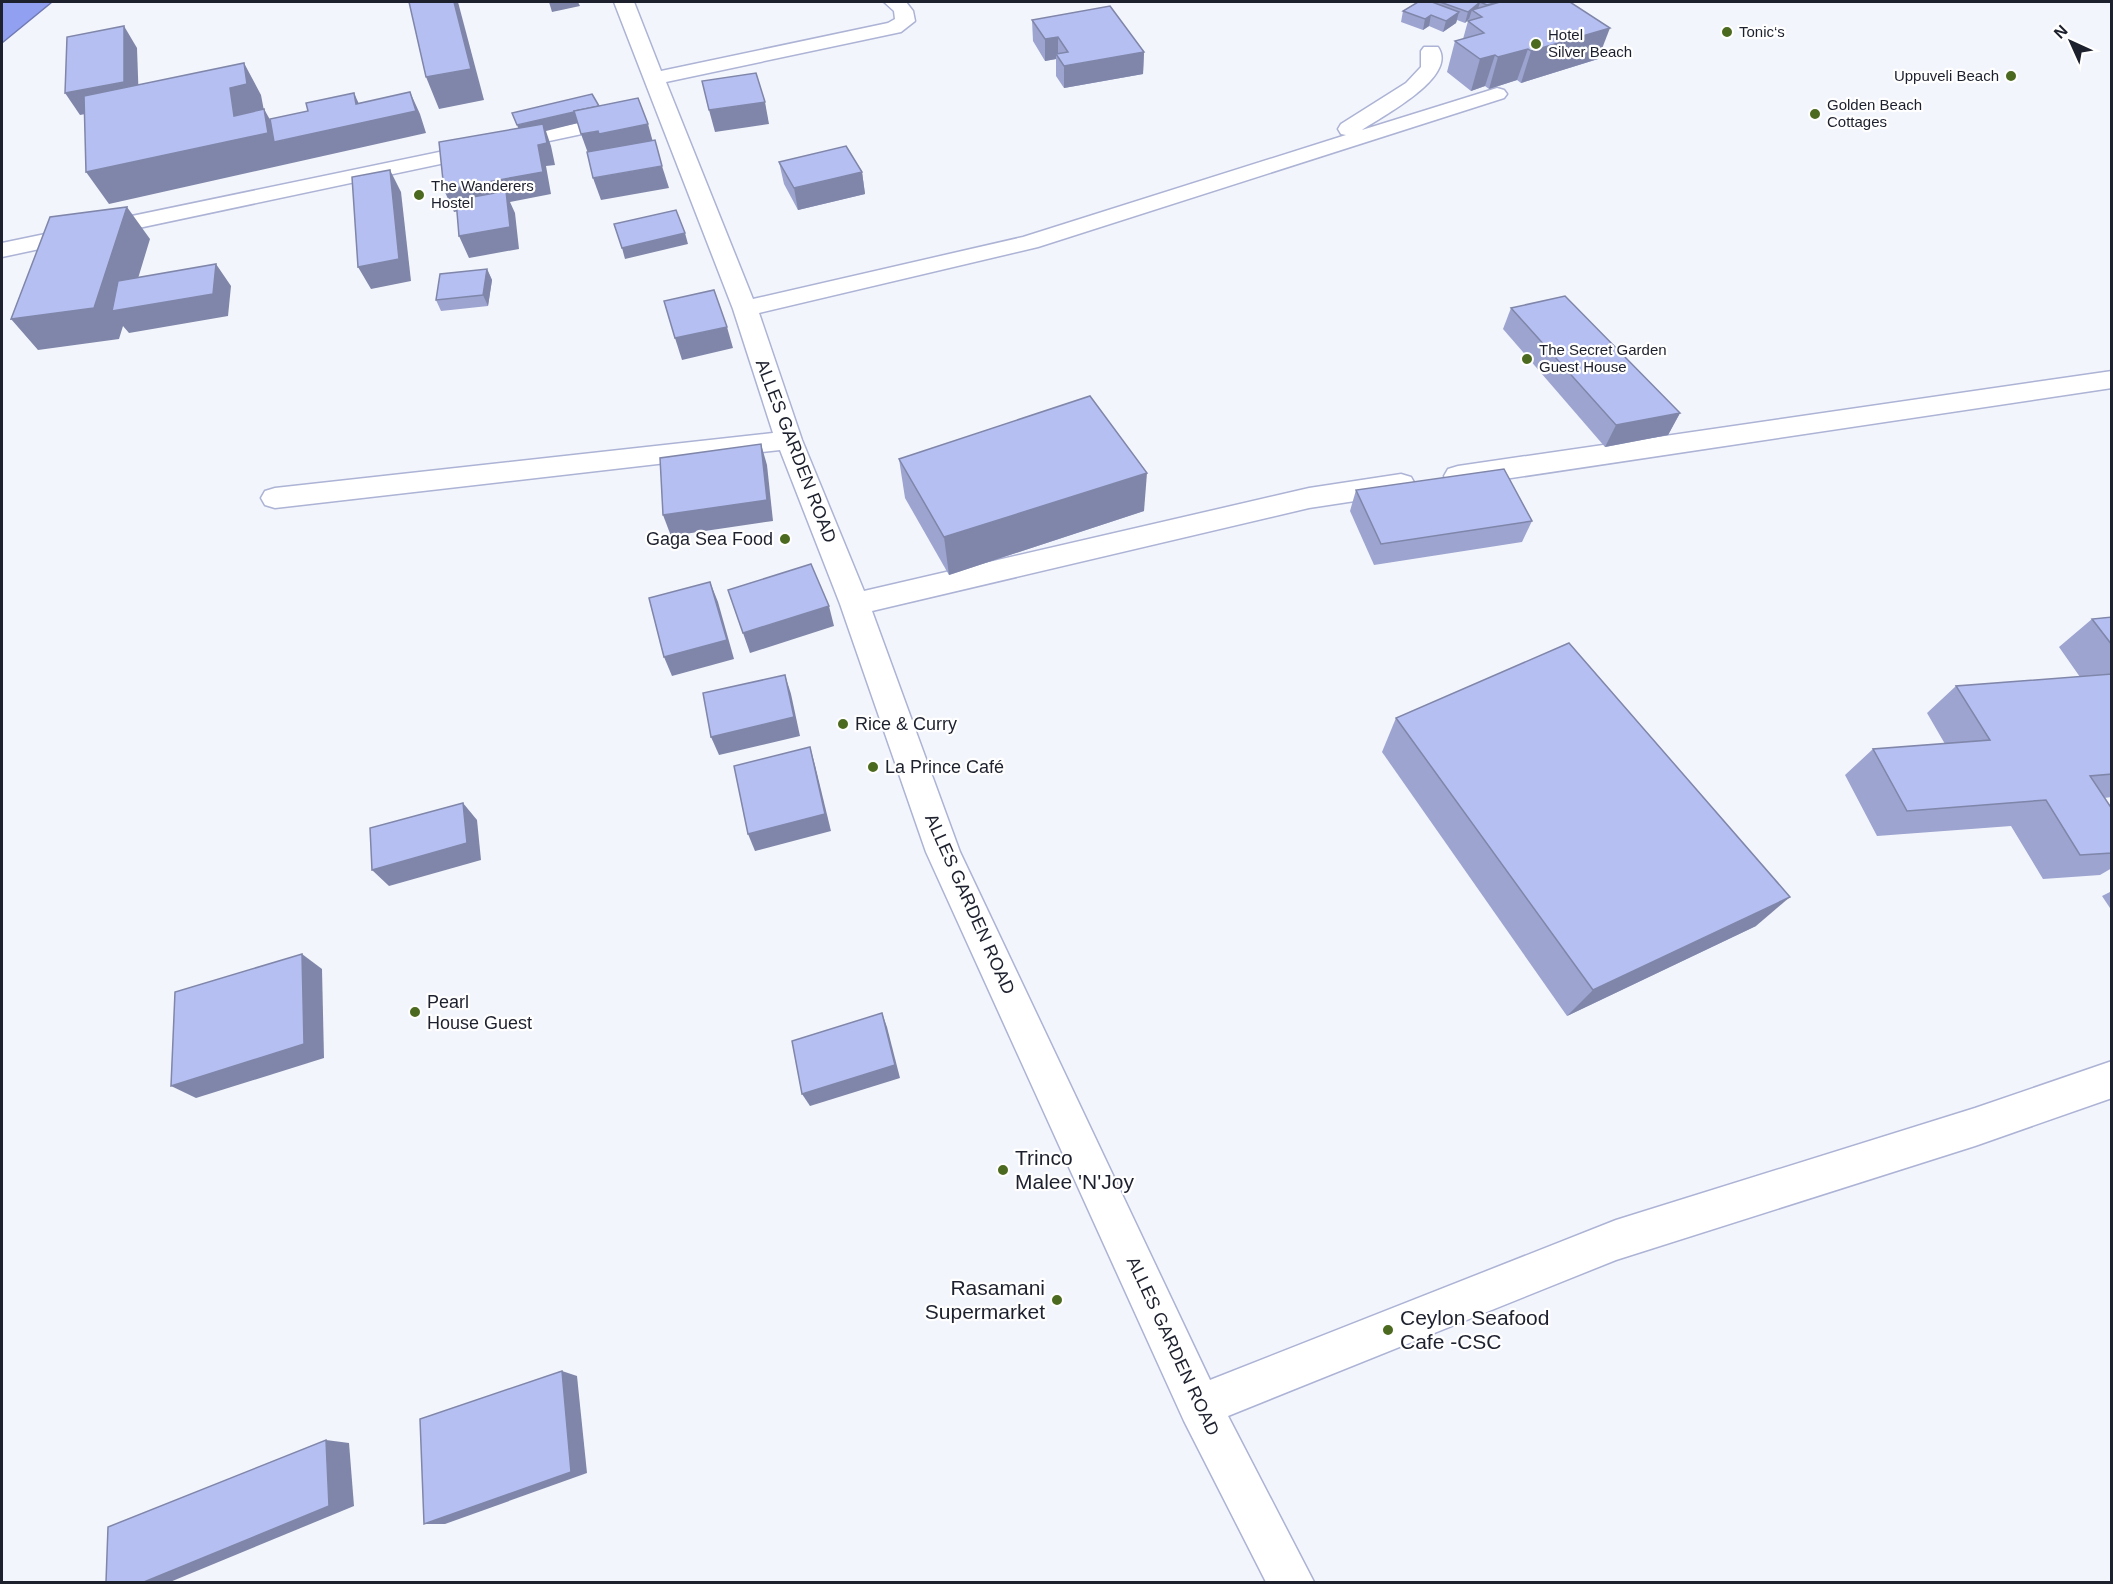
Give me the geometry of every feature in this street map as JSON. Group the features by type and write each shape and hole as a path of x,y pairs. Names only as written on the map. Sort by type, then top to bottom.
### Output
{"street":[{"name":"ALLES GARDEN ROAD","path":"626,2 745,309 789,440 855,604 943,852 1199,1406 1291,1582"},
{"path":"2,250 661,97 894,28 905,21 905,13 901,6 893,2"},
{"path":"1320,148 1413,87 1431,68 1431,51"},
{"path":"745,309 1030,242 1107,219 1320,148 1497,94"},
{"path":"855,604 1309,498 2112,380"},
{"path":"275,498 789,440"},
{"path":"1199,1406 1616,1240 1976,1127 2112,1079"}],"water":[{"path":"2,2 52,2 2,43"}],"building":[{"path":"409,2 454,2 471,69 426,77"},
{"path":"1418,2 1432,2 1459,12 1446,21 1431,15 1425,19 1403,11"},
{"path":"1440,2 1480,2 1468,12"},
{"path":"1480,2 1498,2 1487,5"},
{"path":"1500,2 1570,2 1610,28 1531,51 1528,49 1480,59 1455,41 1484,33 1468,21 1482,17 1472,10"},
{"path":"1110,6 1144,52 1064,66 1056,54 1068,52 1058,37 1045,39 1032,20"},
{"path":"124,26 124,82 65,93 67,37"},
{"path":"244,63 247,84 230,88 234,116 264,109 268,133 86,172 84,96"},
{"path":"756,73 765,102 709,110 702,81"},
{"path":"410,92 416,111 274,142 270,119 308,111 306,103 354,93 356,104"},
{"path":"592,94 599,106 517,125 512,113"},
{"path":"638,98 648,124 599,134 598,131 581,134 574,111"},
{"path":"543,124 547,143 538,145 543,172 444,190 439,142"},
{"path":"655,140 662,166 593,178 587,152"},
{"path":"846,146 862,172 794,188 779,162"},
{"path":"390,170 399,259 358,267 352,177"},
{"path":"506,191 510,227 459,236 456,200"},
{"path":"127,207 94,308 11,319 50,217"},
{"path":"676,210 685,233 622,248 614,224"},
{"path":"216,264 213,294 112,311 118,281"},
{"path":"487,269 483,295 436,300 440,274"},
{"path":"714,290 727,327 675,338 664,301"},
{"path":"1565,296 1680,413 1616,425 1511,308"},
{"path":"1090,396 1147,473 944,537 899,459"},
{"path":"761,444 767,500 663,515 660,458"},
{"path":"1504,469 1532,521 1381,544 1356,490"},
{"path":"811,564 829,606 743,633 728,590"},
{"path":"710,582 727,640 664,657 649,598"},
{"path":"2112,617 2112,645 2092,619"},
{"path":"1569,643 1790,897 1593,990 1396,718"},
{"path":"2112,674 2112,774 2090,776 2112,809 2112,853 2080,855 2046,800 1907,811 1873,749 1990,740 1956,686"},
{"path":"785,675 794,717 711,737 703,693"},
{"path":"810,747 825,814 748,834 734,766"},
{"path":"463,803 467,843 372,870 370,828"},
{"path":"302,954 304,1044 171,1086 175,992"},
{"path":"882,1013 895,1065 802,1094 792,1041"},
{"path":"562,1371 571,1472 424,1524 420,1419"},
{"path":"326,1440 329,1506 144,1582 106,1582 108,1527"}],"place":[{"name":"Tonic‘s","path":"1727,32"},
{"name":"Hotel Silver Beach","path":"1536,44"},
{"name":"Uppuveli Beach","path":"2011,76"},
{"name":"Golden Beach Cottages","path":"1815,114"},
{"name":"The Wanderers Hostel","path":"419,195"},
{"name":"The Secret Garden Guest House","path":"1527,359"},
{"name":"Gaga Sea Food","path":"785,539"},
{"name":"Rice & Curry","path":"843,724"},
{"name":"La Prince Café","path":"873,767"},
{"name":"Pearl House Guest","path":"415,1012"},
{"name":"Trinco Malee 'N'Joy","path":"1003,1170"},
{"name":"Rasamani Supermarket","path":"1057,1300"},
{"name":"Ceylon Seafood Cafe -CSC","path":"1388,1330"}]}
